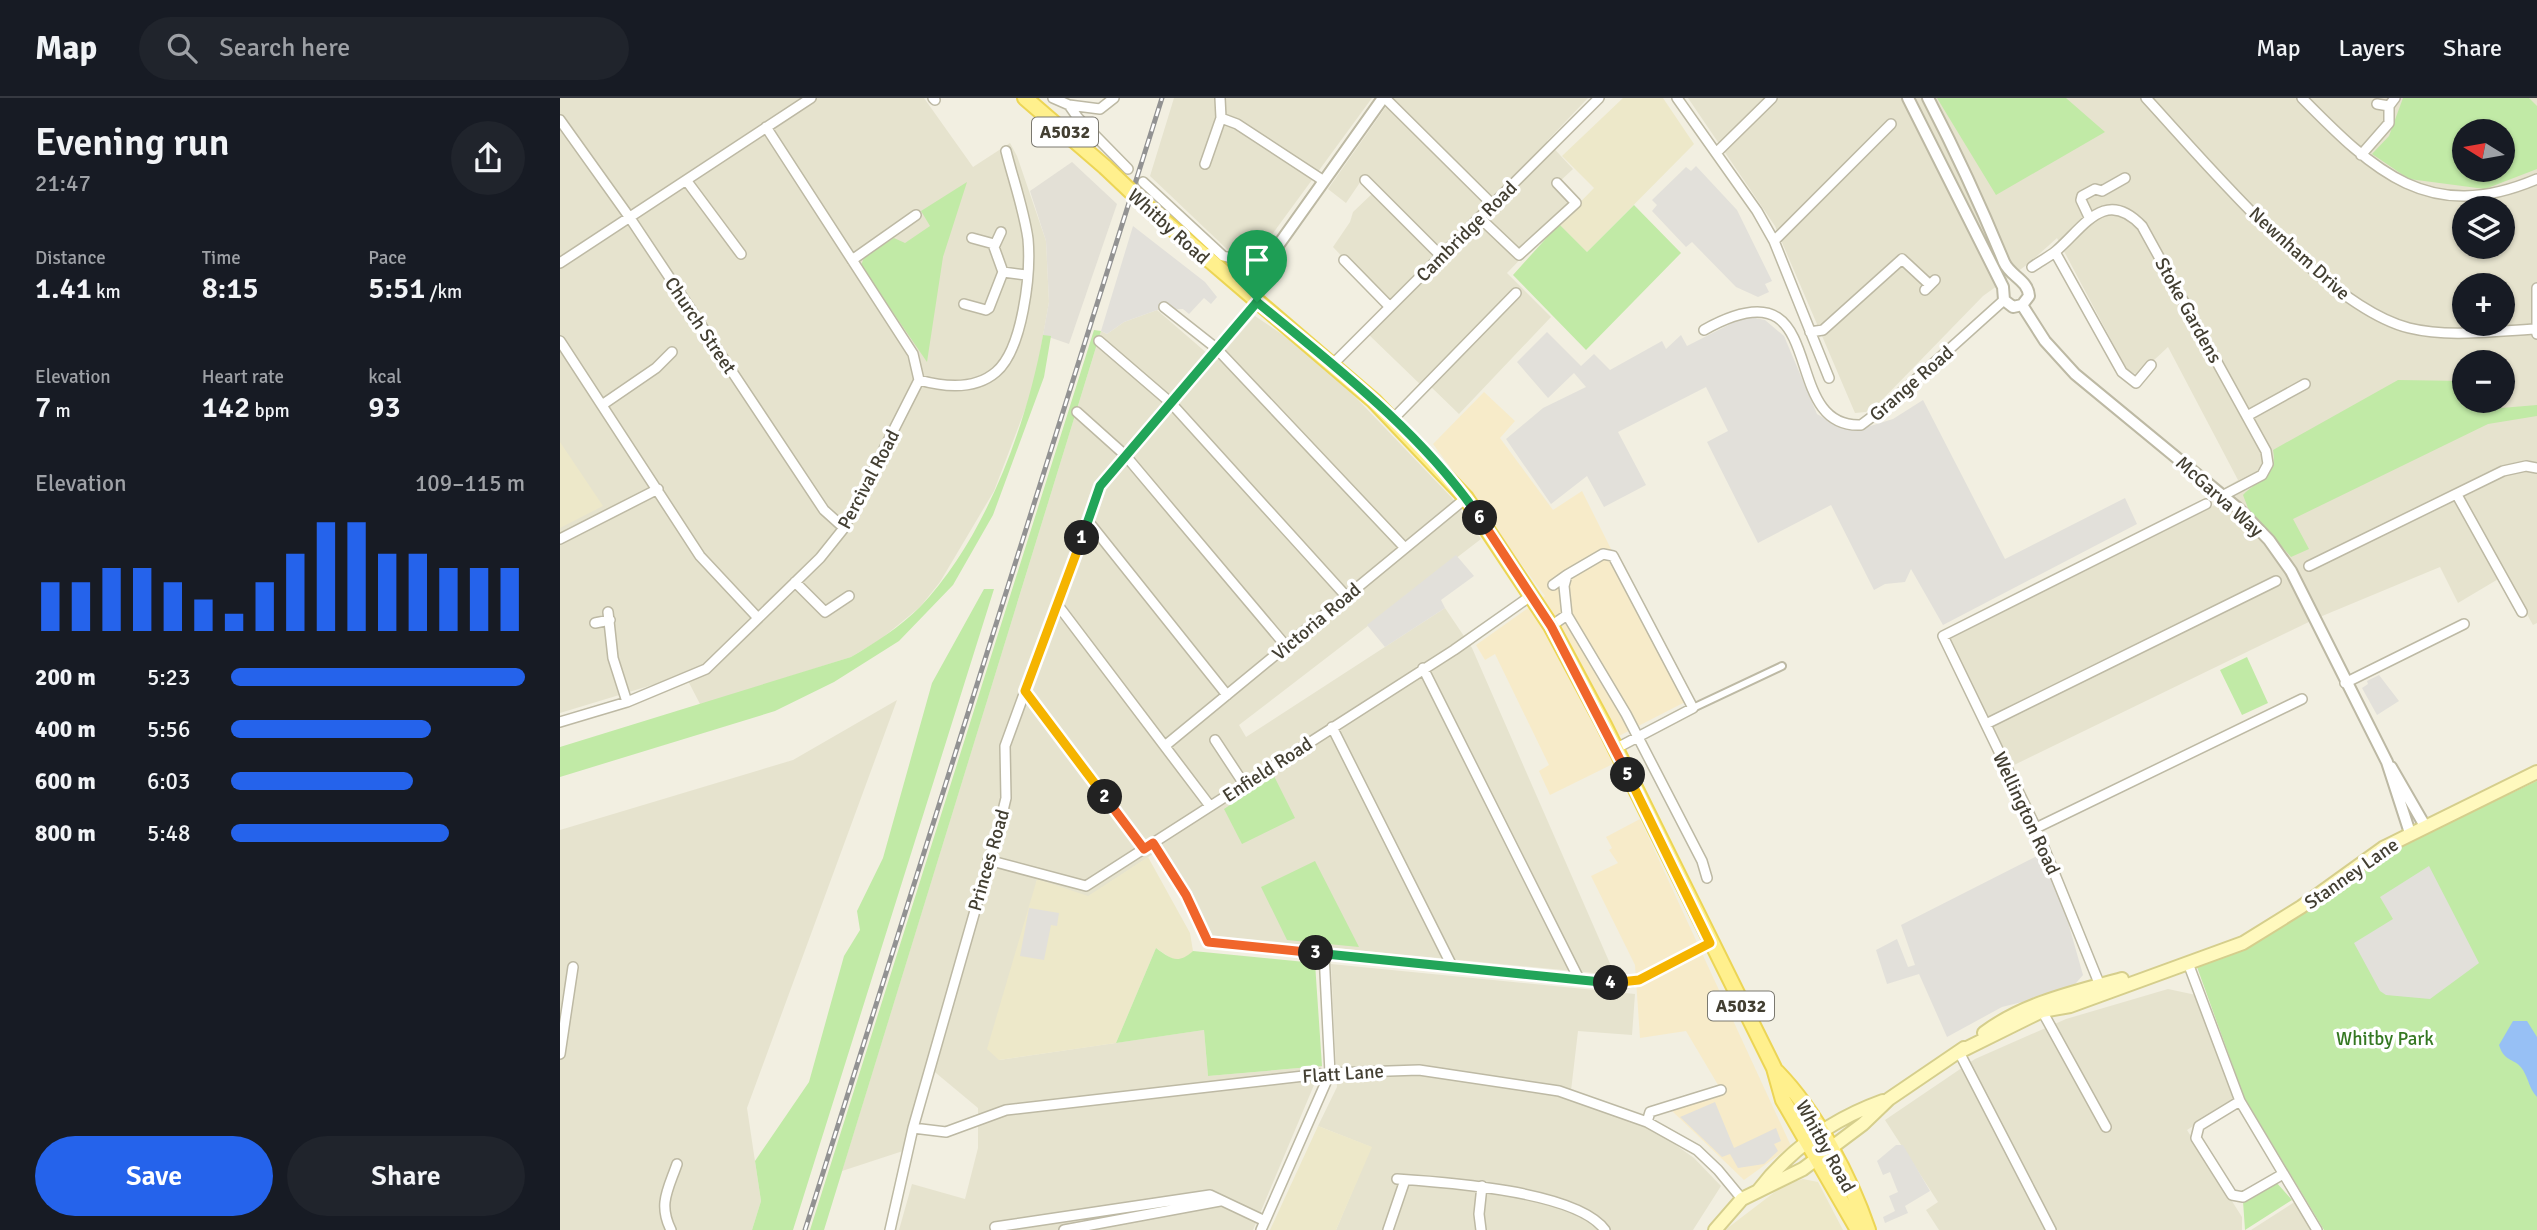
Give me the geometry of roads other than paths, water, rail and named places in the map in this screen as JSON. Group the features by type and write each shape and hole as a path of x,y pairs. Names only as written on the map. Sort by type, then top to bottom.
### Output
{"main road":[{"name":"Whitby Road","path":"1025,98 1105,167 1143,204 1333,364 1392,420 1466,498 1532,595 1605,724 1615,750 1774,1068 1783,1100 1858,1230"},
{"name":"Stanney Lane","path":"1742,1199 1777,1184 1815,1158 1863,1124 1889,1098 2001,1021 2041,1008 2070,1006 2102,989 2165,972 2243,943 2271,927 2383,848 2537,772"},
{"name":"Stanney Lane","path":"1959,1052 2041,1008"},
{"name":"Whitby Road","path":"1774,1068 1795,1090 1821,1131 1868,1230"},
{"name":"Stanney Lane","path":"1758,1191 1806,1141 1855,1111 1889,1098"},
{"path":"1714,1230 1742,1199"}],"street":[{"path":"560,262 811,98"},
{"path":"1054,98 1069,105 1100,109 1109,105 1114,98"},
{"path":"1205,164 1221,118 1220,98"},
{"path":"1245,292 1384,98 1493,205"},
{"name":"Cambridge Road","path":"1333,364 1600,98"},
{"path":"1677,98 1774,241 1829,378"},
{"path":"1716,153 1772,98"},
{"path":"1908,98 2003,287 2004,300 2014,307 2022,305 2029,291 2007,268 1973,186 1928,98"},
{"name":"Newnham Drive","path":"2146,98 2232,192 2314,270 2373,314 2408,328 2450,333 2537,331 2537,288"},
{"path":"2302,98 2361,155 2401,182 2444,194 2463,196 2498,194 2537,178"},
{"path":"2361,155 2389,123 2392,102 2377,104"},
{"path":"1069,105 1078,118 1128,169"},
{"path":"1221,118 1237,124 1324,181"},
{"name":"Church Street","path":"560,120 630,218 824,510 844,528"},
{"path":"1774,241 1891,124"},
{"path":"766,127 912,354 919,380 950,386 978,382 996,372 1016,337 1026,275 1028,239 1006,151"},
{"path":"2032,267 2055,252 2089,217 2081,200 2082,196 2095,189 2102,191 2125,178"},
{"path":"686,180 741,254"},
{"path":"1365,180 1441,256"},
{"name":"Whitby Road","path":"1143,182 1223,256 1264,266"},
{"path":"1480,218 1519,255 1576,203 1557,183"},
{"name":"Stoke Gardens","path":"2089,217 2104,211 2120,210 2132,216 2142,226 2266,451 2269,464 2262,475 2222,496"},
{"path":"852,260 916,215"},
{"path":"964,304 989,308 1003,271 994,244 1000,232"},
{"path":"972,238 994,244"},
{"path":"2055,252 2122,372 2136,383 2151,365"},
{"path":"1810,332 1823,330 1902,258 1930,285"},
{"path":"1344,260 1390,307"},
{"path":"1003,271 1026,275"},
{"path":"2003,287 2008,282 2020,281"},
{"path":"1392,420 1516,293"},
{"name":"Grange Road","path":"1704,330 1727,317 1752,310 1772,314 1784,323 1793,337 1825,414 1843,424 1861,425 1885,407 2004,300"},
{"name":"Princes Road","path":"890,1230 913,1128 1006,798 1005,746 1100,486 1257,302"},
{"name":"McGarva Way","path":"2022,305 2045,341 2075,374 2222,496 2269,540 2291,571 2387,762 2410,833"},
{"path":"1164,307 1216,348 1405,548"},
{"path":"560,341 700,556 758,618"},
{"path":"1099,341 1171,403 1346,596"},
{"path":"602,405 656,368 672,352"},
{"name":"Percival Road","path":"560,722 626,702 706,669 795,582 844,528 919,380"},
{"path":"2247,416 2305,384"},
{"path":"1077,412 1125,455 1286,646"},
{"path":"2309,566 2516,467 2536,467"},
{"path":"560,539 658,489"},
{"path":"2457,495 2522,612"},
{"name":"Victoria Road","path":"1166,745 1466,498"},
{"name":"Wellington Road","path":"2102,989 2036,828 1943,636 2206,504"},
{"path":"1088,521 1227,695"},
{"path":"1553,585 1603,554 1613,556 1693,708"},
{"path":"1567,575 1564,586 1567,615 1626,714 1702,861 1707,878"},
{"path":"1986,724 2276,581"},
{"path":"795,582 825,612 849,596"},
{"name":"Enfield Road","path":"988,860 1086,886 1463,644 1532,595"},
{"path":"1057,604 1210,806"},
{"path":"1551,626 1567,615"},
{"path":"595,623 609,616 613,658 626,702"},
{"path":"2345,683 2464,624"},
{"path":"1615,750 1693,708 1782,666"},
{"path":"1423,668 1579,979"},
{"path":"1025,691 1186,895 1208,942 1621,984 1639,980 1710,943"},
{"path":"2036,828 2302,699"},
{"path":"1332,727 1452,966"},
{"path":"1215,740 1244,784"},
{"name":"McGarva Way","path":"2387,762 2397,773 2425,826"},
{"path":"996,1230 995,1227 1192,1195 1210,1195 1263,1225 1330,1073 1324,953"},
{"path":"2188,963 2240,1101 2317,1230"},
{"path":"560,1054 564,998 573,967"},
{"path":"2041,1008 2106,1127"},
{"path":"1959,1052 2051,1230"},
{"name":"Flatt Lane","path":"913,1128 946,1132 1006,1110 1330,1073 1419,1070 1515,1082 1572,1095 1647,1122 1679,1138 1706,1157 1742,1199"},
{"path":"1647,1122 1650,1112 1721,1090"},
{"path":"2240,1101 2199,1126 2196,1138 2232,1195 2243,1197 2283,1174"},
{"path":"671,1230 663,1213 677,1164"},
{"path":"1388,1230 1401,1180 1482,1186 1510,1191 1586,1214 1605,1230"},
{"path":"1481,1230 1479,1214 1482,1186"},
{"path":"1064,1230 1220,1201"},
{"path":"1093,1212 1096,1225"}],"water":[{"path":"2513,1021 2527,1021 2537,1037 2537,1097 2523,1070 2504,1055 2499,1045"}],"railway":[{"path":"805,1230 1162,98"}],"park label":[{"name":"Whitby Park","path":"2385,1038"}]}
